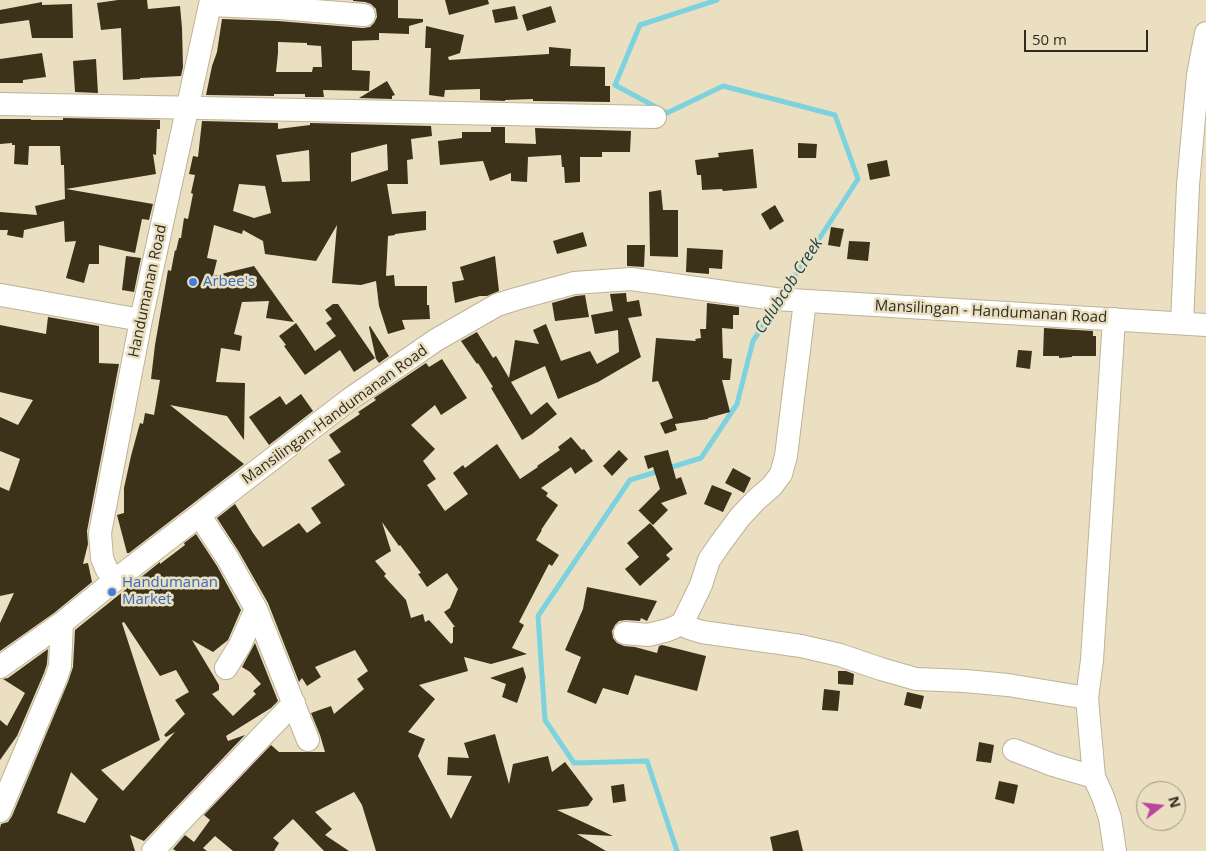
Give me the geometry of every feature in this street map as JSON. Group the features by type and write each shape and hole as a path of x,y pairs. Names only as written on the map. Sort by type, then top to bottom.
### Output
{"street":[{"path":"210,3 364,15"},
{"name":"Handumanan Road","path":"114,580 102,558 100,533 141,320 210,3"},
{"path":"1182,323 1188,176 1198,76 1206,33"},
{"path":"0,104 655,117"},
{"name":"Mansilingan-Handumanan Road","path":"0,667 62,623 114,580 358,394 436,340 497,305 574,283 631,279 775,299"},
{"path":"1,295 141,320"},
{"name":"Mansilingan - Handumanan Road","path":"775,299 1206,325"},
{"path":"625,634 648,635 682,624 695,598 709,560 740,517 772,486 781,474 786,456 803,301"},
{"path":"1114,319 1092,660 1087,698 1094,777 1110,818 1115,851"},
{"path":"200,516 228,559 256,610 308,740"},
{"path":"226,668 240,645 256,610"},
{"path":"0,811 60,666 62,623"},
{"path":"682,624 702,632 802,646 840,655 916,679 1008,685 1087,698"},
{"path":"153,851 294,703"},
{"path":"1014,750 1052,765 1094,777"}],"building":[{"path":"118,0 147,0 148,9 180,6 183,67 181,76 123,80 121,28 101,30 97,3"},
{"path":"398,0 398,18 423,19 423,22 409,26 409,34 379,33 379,40 352,41 352,70 370,71 369,91 323,90 324,97 305,97 305,94 274,94 274,96 206,95 217,52 222,19 370,27 377,17 376,9 371,4 353,1","holes":["278,42 307,43 307,45 321,46 322,67 313,67 312,72 276,72"]},
{"path":"445,0 488,0 489,4 449,15"},
{"path":"42,2 42,5 72,4 73,38 32,38 29,20 0,24 0,10"},
{"path":"515,6 518,19 495,23 492,10"},
{"path":"551,6 556,22 527,31 522,15"},
{"path":"426,26 464,35 460,53 448,57 449,60 549,54 549,47 571,49 570,66 605,67 605,86 610,86 610,102 533,101 533,99 480,100 480,89 445,90 444,97 429,95 431,48 425,48"},
{"path":"42,53 46,77 23,80 23,83 0,83 0,59"},
{"path":"96,59 98,93 75,92 73,61"},
{"path":"387,81 395,95 392,96 392,99 359,98"},
{"path":"63,118 160,120 160,129 157,129 156,155 153,154 156,174 66,189 153,204 149,220 142,219 135,253 99,245 99,264 89,264 84,283 66,278 76,241 65,242 64,221 24,230 23,238 7,235 8,230 0,230 0,212 37,215 35,206 65,199 64,165 61,165 60,146 29,146 28,165 14,164 15,145 12,145 12,143 0,144 0,119 63,120"},
{"path":"202,121 278,123 278,129 310,125 310,123 431,126 432,136 411,139 413,159 407,160 408,184 387,184 392,214 426,211 426,230 388,236 386,276 394,275 395,286 427,286 427,305 429,305 430,319 402,320 405,329 388,334 379,306 376,281 361,285 332,283 337,225 316,261 265,254 263,241 243,230 242,234 214,225 207,258 217,260 213,276 254,266 294,322 266,318 269,301 242,302 234,334 242,336 240,351 221,348 216,382 245,383 244,440 227,416 170,405 244,464 127,553 117,515 124,513 124,488 140,423 143,424 145,413 154,415 160,380 151,379 155,345 168,270 171,271 175,250 179,238 181,238 184,218 188,219 195,175 189,174 193,156 198,157","holes":["387,144 388,170 351,182 351,153","309,150 310,181 282,182 276,155","239,184 265,186 271,213 254,218 233,211"]},
{"path":"491,127 505,127 505,143 536,144 535,128 631,131 630,152 602,152 602,157 580,157 580,182 565,183 561,155 528,157 527,182 511,181 511,173 490,181 483,161 440,165 438,141 462,138 462,132 491,132"},
{"path":"798,143 817,144 816,158 798,158"},
{"path":"753,149 757,188 723,191 722,189 702,190 701,175 697,175 695,160 719,157 718,153"},
{"path":"887,160 890,176 870,180 867,164"},
{"path":"661,190 663,210 678,210 678,257 650,256 649,192"},
{"path":"775,205 784,221 770,230 761,214"},
{"path":"831,227 844,229 840,247 828,245"},
{"path":"583,232 587,246 557,254 553,241"},
{"path":"849,241 870,242 868,261 847,259"},
{"path":"627,245 645,245 644,267 627,266"},
{"path":"687,248 723,250 722,269 709,268 709,274 686,272"},
{"path":"126,256 141,258 134,292 122,290"},
{"path":"495,256 499,291 487,296 455,303 452,282 464,280 460,267"},
{"path":"626,293 627,302 639,300 642,316 628,318 641,357 598,382 558,399 545,366 511,382 531,415 547,402 557,414 522,440 491,388 493,387 461,341 477,332 493,358 496,356 509,378 515,340 539,344 533,330 546,324 561,361 590,351 597,364 619,352 618,330 595,334 591,315 613,311 610,294"},
{"path":"585,295 589,317 555,321 552,303"},
{"path":"707,303 739,307 739,315 733,315 733,329 722,328 723,358 732,359 730,380 722,380 730,412 708,419 675,424 677,430 665,434 660,423 673,418 658,381 652,382 656,338 696,341 695,339 701,338 700,329 706,329"},
{"path":"333,304 338,304 375,358 354,372 340,350 305,375 279,336 296,323 315,351 336,336 326,323 332,319 325,310"},
{"path":"48,317 99,326 99,363 119,364 87,531 88,544 83,564 88,563 92,582 54,613 0,651 0,623 14,593 0,596 0,487 9,491 20,459 0,451 0,417 18,425 33,400 0,392 0,325 46,334"},
{"path":"370,326 389,356 379,363 376,359"},
{"path":"1044,328 1093,331 1093,336 1096,336 1096,356 1059,358 1059,356 1043,356"},
{"path":"1018,350 1032,351 1030,369 1016,367"},
{"path":"442,359 467,398 441,415 435,405 411,425 435,449 423,461 436,479 427,485 445,511 468,494 453,473 463,465 465,468 497,444 520,479 560,450 558,447 571,437 593,461 575,474 571,467 541,488 548,493 546,496 558,505 536,540 559,555 552,566 549,564 519,622 524,625 512,648 527,654 491,664 464,657 468,671 419,685 435,699 408,732 425,739 418,756 451,819 472,776 447,775 448,757 469,758 464,743 495,734 509,784 513,764 548,756 552,772 565,762 593,799 588,806 557,810 613,836 577,834 606,851 376,851 362,805 354,792 315,812 332,829 325,835 349,851 324,851 293,819 273,838 279,843 274,851 233,851 215,836 203,848 207,851 176,851 173,849 185,835 194,842 210,820 204,815 271,745 279,752 325,752 311,713 331,706 334,714 364,689 357,679 368,671 355,650 315,667 321,677 307,686 302,678 299,682 268,603 217,518 235,504 263,547 299,523 307,533 321,523 311,508 345,485 328,460 341,452 329,435 360,414 358,412 376,400 374,398 426,363 429,367","holes":["382,522 421,573 418,574 427,587 447,573 458,589 450,608 444,612 455,627 453,627 453,642 451,644 429,620 425,622 423,614 411,618 406,600 384,576 386,574 375,561 391,551"]},
{"path":"301,394 313,411 269,445 249,417 280,396 286,405"},
{"path":"619,450 628,459 612,476 603,466"},
{"path":"668,450 676,479 681,477 687,494 661,503 668,510 653,525 638,511 660,489 653,467 648,469 644,456"},
{"path":"733,468 751,478 744,493 725,483"},
{"path":"712,485 732,493 723,512 704,504"},
{"path":"650,523 673,549 666,555 670,559 640,586 625,569 639,557 627,543"},
{"path":"196,534 217,566 241,610 228,640 213,652 192,640 219,685 219,690 212,694 233,716 256,694 253,691 261,684 250,672 242,667 255,643 278,701 271,708 226,736 228,741 245,735 144,841 130,835 135,851 0,851 1,824 8,822 12,816 68,682 73,667 75,630 160,562 160,564 185,545 184,543","holes":["124,622 160,676 176,670 189,692 175,700 185,714 164,735 166,737 175,732 123,791 101,770 160,740 122,623","71,772 98,799 85,823 57,813"]},
{"path":"587,587 657,601 647,621 641,618 640,621 619,621 612,631 613,638 617,643 624,646 657,653 659,646 662,645 706,656 697,691 635,675 628,695 603,688 596,704 567,692 581,657 565,650 583,609"},
{"path":"48,649 44,673 17,736 0,760 0,720 7,726 25,693 3,679 8,678"},
{"path":"523,667 526,677 517,703 502,697 506,684 490,678"},
{"path":"838,671 854,674 853,685 838,684"},
{"path":"824,689 840,691 838,711 822,710"},
{"path":"907,692 924,696 921,709 904,705"},
{"path":"979,742 994,745 991,763 976,761"},
{"path":"999,781 1018,785 1014,804 995,799"},
{"path":"624,784 626,801 613,803 611,786"},
{"path":"798,830 803,851 773,851 770,837"}],"waterway":[{"name":"Calubcob Creek","path":"717,0 640,25 615,85 667,113 723,86 835,115 858,179 784,293"},
{"name":"Calubcob Creek","path":"677,851 647,761 574,763 545,720 538,616 630,480 701,458 737,404 753,341 777,305"}],"place":[{"name":"Arbee's","path":"193,282"},
{"name":"Handumanan Market","path":"112,592"}]}
